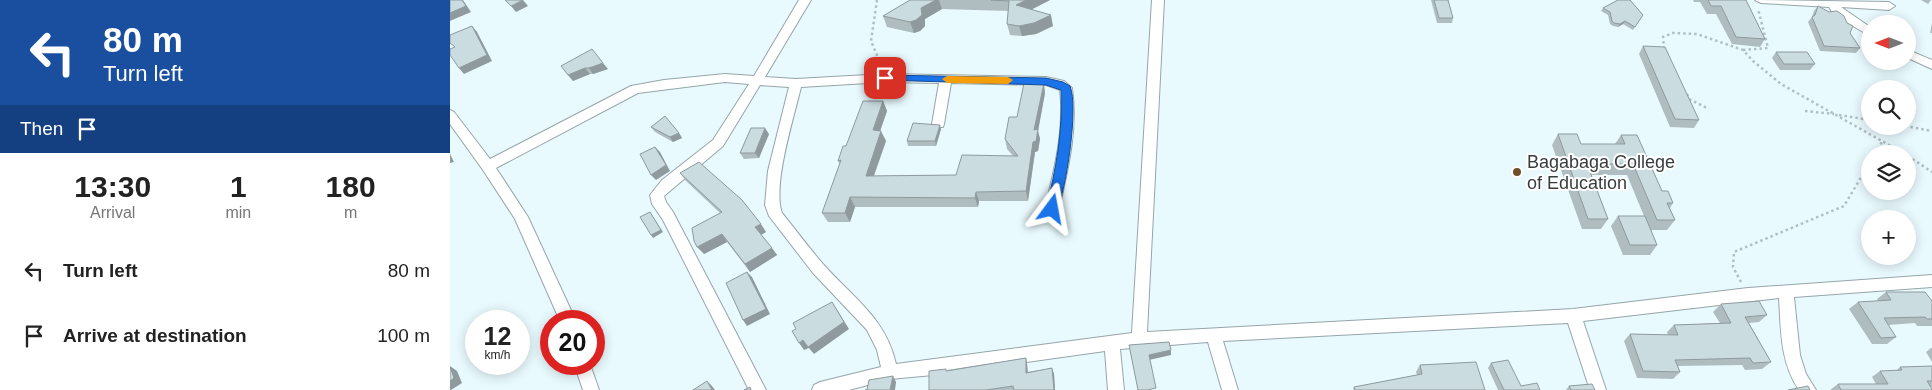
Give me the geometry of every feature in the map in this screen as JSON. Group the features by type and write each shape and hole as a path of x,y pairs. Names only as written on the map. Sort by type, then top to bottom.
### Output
{"street":[{"path":"758,390 742,364 668,216 659,204 657,195 664,186 714,148 757,81 805,0"},
{"path":"1140,339 1158,0"},
{"path":"1833,3 1838,12 1861,26"},
{"path":"1916,58 1932,65"},
{"path":"488,166 635,89 664,84 725,78 796,83 885,78 1046,81 1060,84 1066,88 1067,116 1063,162 1052,209"},
{"path":"938,124 946,79"},
{"path":"796,83 775,171 772,205 776,216 818,269 872,325 885,349 890,372"},
{"path":"450,115 488,166 521,217 563,310"},
{"path":"820,390 890,372 934,368 1140,339 1573,316 1748,294 1932,281"},
{"path":"1786,292 1794,368 1808,390"},
{"path":"1573,316 1598,390"},
{"path":"1213,334 1230,390"},
{"path":"1112,342 1116,390"},
{"path":"586,375 591,390"}],"lane":[{"path":"1761,0 1889,6"}],"path":[{"path":"877,0 871,41 885,78"},
{"path":"1665,54 1663,37 1673,33 1697,34 1743,50 1768,48 1755,0"},
{"path":"1743,50 1753,61 1781,84 1891,145"},
{"path":"1685,90 1690,99 1709,109"},
{"path":"1805,111 1861,118"},
{"path":"1916,128 1932,131"},
{"path":"1880,145 1883,140"},
{"path":"1916,162 1932,172"},
{"path":"1748,294 1733,267 1734,252 1844,206 1861,177"}],"building":[{"path":"450,0 462,0 466,6 450,13"},
{"path":"505,0 523,0 511,6"},
{"path":"910,0 936,0 921,8 922,15 910,22 883,16"},
{"path":"991,0 1026,0 1016,5 1051,15 1034,23 1019,26 1007,24 1009,1"},
{"path":"1434,0 1448,0 1453,18 1439,18"},
{"path":"1618,0 1630,0 1643,15 1635,27 1625,21 1620,24 1614,23 1610,12 1603,8"},
{"path":"1708,0 1746,0 1765,39 1736,37 1721,6 1711,6"},
{"path":"1818,6 1829,12 1837,11 1844,16 1847,23 1853,26 1850,33 1860,48 1824,46 1812,17 1815,15"},
{"path":"472,26 487,55 459,68 450,55 450,49 455,47 450,43 450,35"},
{"path":"1643,46 1665,47 1699,120 1675,119"},
{"path":"592,49 603,63 568,75 561,66"},
{"path":"1776,52 1807,52 1815,64 1784,64"},
{"path":"1024,83 1044,83 1034,130 1038,129 1036,141 1033,142 1026,191 976,192 975,198 850,197 845,213 822,213 841,160 838,161 843,146 846,146 863,101 883,101 873,130 881,131 866,176 956,175 962,155 1018,156 1005,139 1009,117 1017,117"},
{"path":"665,116 679,133 670,137 651,127"},
{"path":"913,123 940,125 935,141 907,141"},
{"path":"751,128 765,128 755,153 740,153"},
{"path":"1558,134 1577,134 1581,144 1625,144 1621,135 1637,135 1662,191 1668,191 1673,203 1667,203 1675,220 1657,220 1633,164 1587,164 1608,219 1588,219"},
{"path":"655,147 666,165 651,175 640,154"},
{"path":"699,162 742,200 761,224 755,227 772,248 745,264 722,234 697,247 692,228 722,212 680,173"},
{"path":"650,212 661,230 651,235 640,217"},
{"path":"1618,216 1645,216 1657,245 1630,245"},
{"path":"747,272 766,309 743,320 726,283"},
{"path":"1886,292 1925,292 1932,301 1932,319 1925,317 1884,318 1896,337 1881,338 1858,302 1891,300"},
{"path":"1759,301 1767,315 1745,317 1771,362 1753,363 1750,358 1675,360 1680,372 1643,371 1630,334 1678,335 1674,325 1731,323 1721,304"},
{"path":"832,302 844,322 808,347 803,340 799,343 792,331 796,329 793,323"},
{"path":"1169,342 1171,350 1149,355 1156,388 1138,390 1129,345"},
{"path":"1026,358 1026,373 1052,368 1054,390 1014,390 1013,386 986,390 929,390 929,371 946,369 946,371"},
{"path":"1508,360 1521,386 1537,383 1540,390 1504,390 1491,363"},
{"path":"1476,362 1485,390 1355,390 1354,387 1422,374 1420,365"},
{"path":"1932,366 1932,381 1927,381 1932,390 1841,390 1838,384 1888,384 1880,371 1902,370 1900,367"},
{"path":"450,367 454,378 450,381"},
{"path":"893,376 890,390 867,390 869,380"},
{"path":"707,381 712,390 693,390"},
{"path":"1592,384 1595,390 1571,390 1569,386"},
{"path":"1808,386 1810,390 1788,390"}],"slow traffic":[{"path":"947,79 1008,80"}],"place":[{"name":"Bagabaga College of Education","path":"1517,172"}],"route":[{"path":"885,78 1046,81 1060,84 1066,88 1068,98 1063,162 1052,209"}]}
